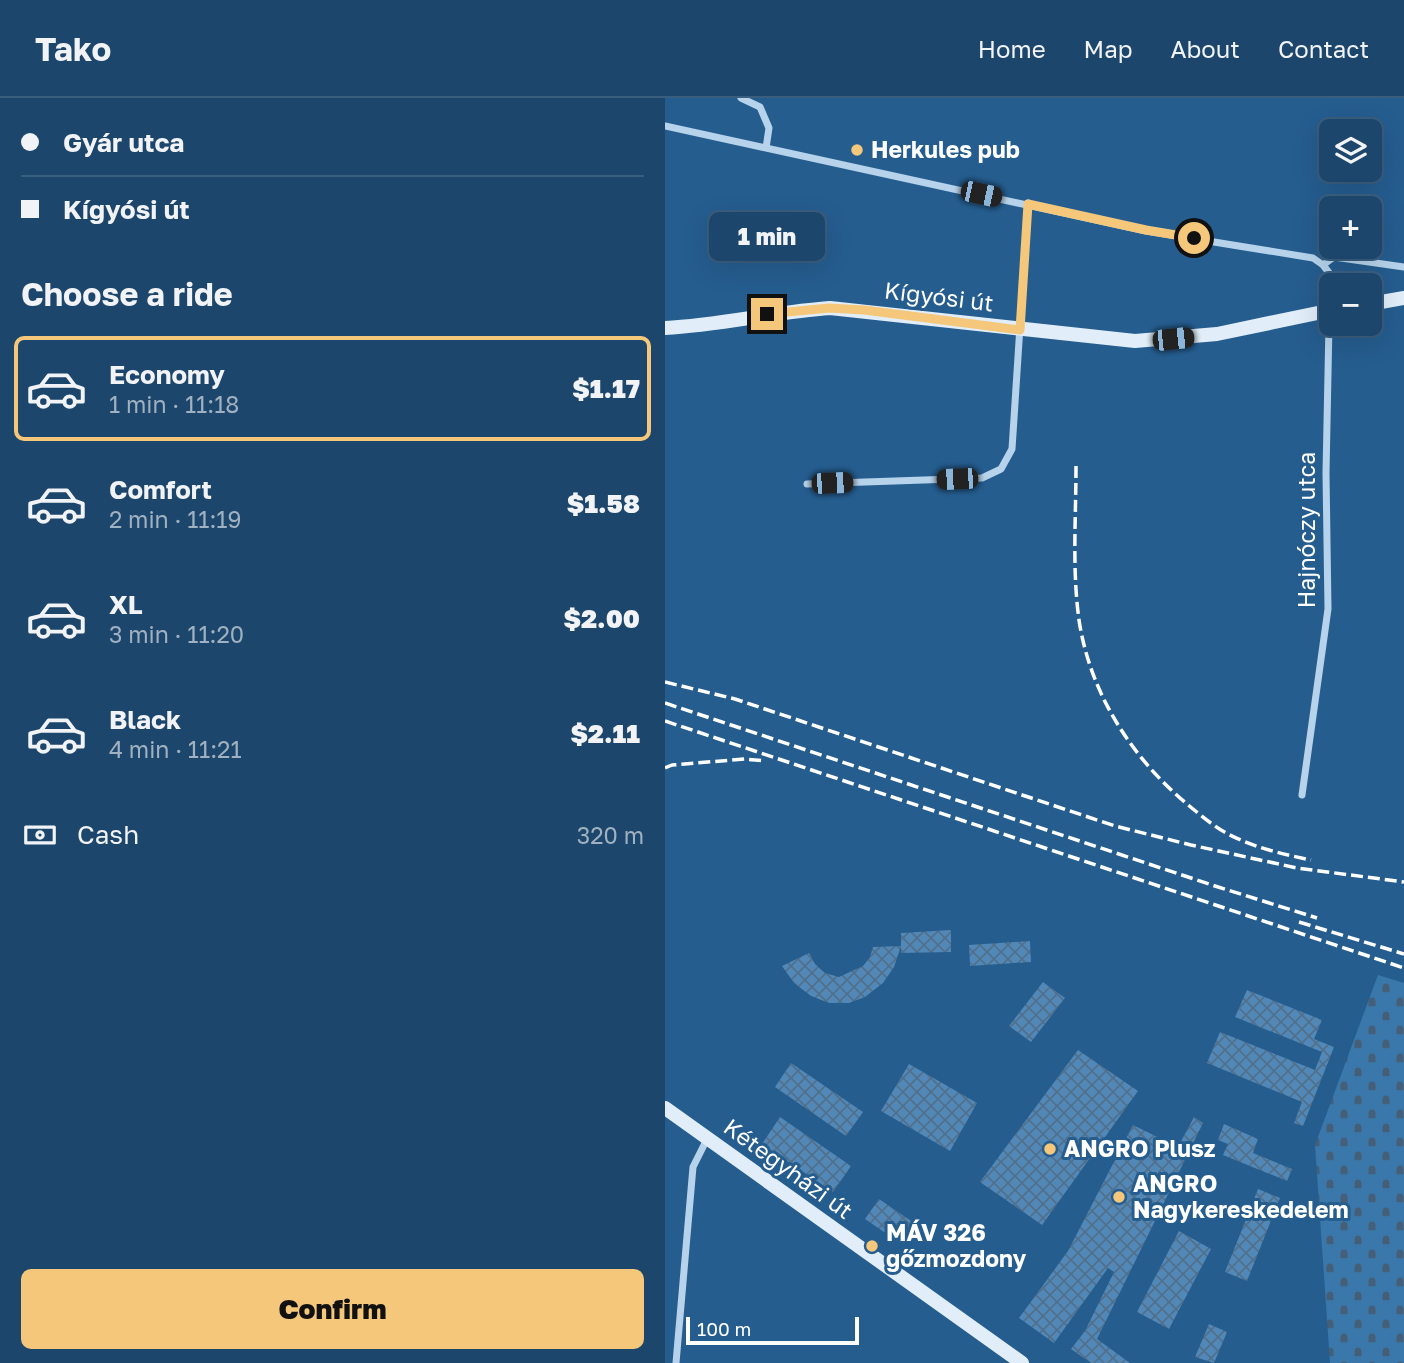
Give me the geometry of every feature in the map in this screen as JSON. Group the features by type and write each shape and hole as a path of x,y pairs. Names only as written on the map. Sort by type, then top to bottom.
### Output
{"main road":[{"path":"1382,302 1404,299"},
{"name":"Kígyósi út","path":"665,328 704,326 829,308 1135,341 1217,334 1319,313"},
{"name":"Kétegyházi út","path":"665,1108 1022,1363"}],"street":[{"path":"741,98 760,107 769,128 766,148"},
{"path":"665,126 1146,230 1313,258 1323,265 1334,257 1404,267"},
{"path":"807,484 982,478 1001,469 1012,449 1028,204"},
{"name":"Hajnóczy utca","path":"1323,265 1329,273"},
{"name":"Hajnóczy utca","path":"1302,795 1328,609 1326,473 1329,336"},
{"path":"676,1363 693,1167 707,1139"}],"green space":[{"path":"1378,975 1404,983 1404,1363 1330,1363 1315,1145"}],"building":[{"path":"951,930 951,952 901,953 901,933"},
{"path":"1030,941 1031,962 970,966 969,945"},
{"path":"901,946 894,967 883,983 865,997 849,1003 829,1003 811,996 794,983 782,966 809,953 815,964 825,973 839,977 863,966 873,947"},
{"path":"1043,982 1065,998 1031,1042 1009,1026"},
{"path":"1247,990 1322,1020 1314,1039 1334,1047 1303,1126 1294,1123 1302,1102 1207,1063 1220,1032 1315,1070 1322,1052 1235,1017"},
{"name":"ANGRO Plusz","path":"1078,1050 1138,1091 1042,1225 980,1182"},
{"path":"791,1063 863,1112 846,1136 775,1087"},
{"path":"909,1064 977,1103 950,1151 881,1111"},
{"path":"780,1117 851,1166 833,1192 762,1144"},
{"name":"ANGRO Nagykereskedelem","path":"1194,1117 1203,1123 1097,1339 1130,1363 1091,1363 1071,1349 1085,1331 1114,1272 1108,1268 1054,1343 1019,1318 1068,1251 1133,1125 1178,1147"},
{"path":"1224,1124 1258,1139 1253,1153 1292,1169 1287,1181 1223,1155 1228,1144 1218,1140"},
{"path":"1258,1189 1280,1198 1247,1281 1225,1272"},
{"path":"879,1199 914,1223 900,1243 865,1219"},
{"path":"1179,1231 1211,1249 1169,1329 1137,1312"},
{"path":"1209,1324 1227,1332 1214,1363 1195,1357"}],"railway":[{"path":"1076,466 1075,562 1079,620 1093,673 1116,722 1148,766 1211,823 1246,842 1311,860"},
{"path":"665,682 735,699 1115,826 1297,868 1404,882"},
{"path":"665,703 1317,918"},
{"path":"665,721 1404,968"},
{"path":"665,768 672,765 745,759 765,761"},
{"path":"1299,922 1404,954"}],"place":[{"name":"Herkules pub","path":"857,150"},
{"name":"ANGRO Plusz","path":"1050,1149"},
{"name":"ANGRO Nagykereskedelem","path":"1119,1197"},
{"name":"MÁV 326 gőzmozdony","path":"872,1246"}],"route":[{"path":"767,314 829,308 864,310 1020,330 1028,204 1194,238"}]}
